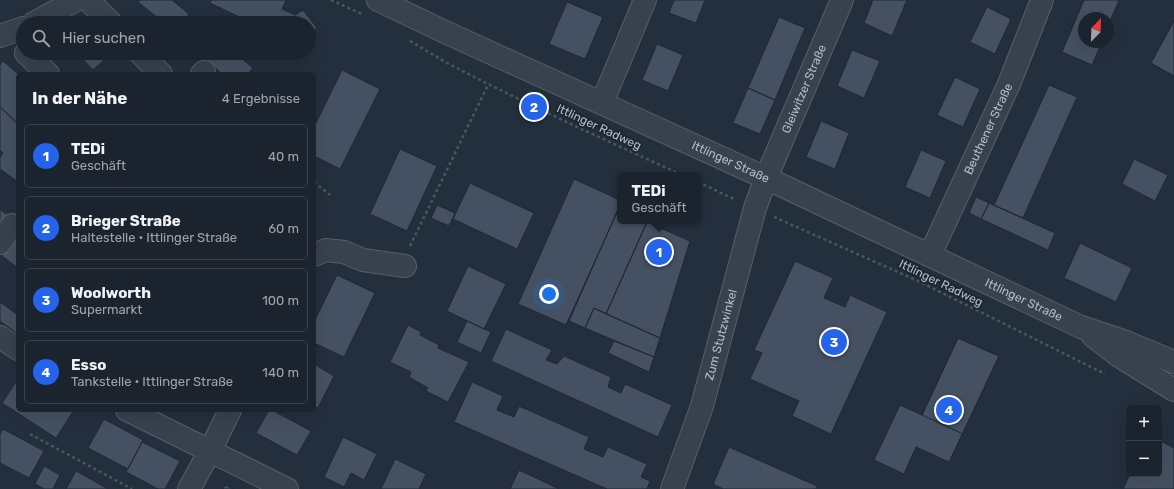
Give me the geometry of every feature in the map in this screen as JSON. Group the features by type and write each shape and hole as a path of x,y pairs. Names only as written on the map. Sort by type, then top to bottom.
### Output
{"street":[{"path":"47,16 76,0"},
{"path":"88,0 104,16"},
{"path":"602,103 644,0"},
{"name":"Gleiwitzer Straße","path":"766,178 842,0"},
{"name":"Beuthener Straße","path":"930,255 1009,84 1042,0"},
{"name":"Ittlinger Straße","path":"381,5 445,32 766,178 1081,327 1126,342 1174,362"},
{"path":"33,60 46,72"},
{"path":"147,60 159,72"},
{"name":"Zum Stutzwinkel","path":"672,489 702,406 756,208 766,178"},
{"path":"0,243 12,225"},
{"path":"316,254 326,250 344,252 363,260 405,266"},
{"name":"Ittlinger Straße","path":"1081,327 1119,356 1174,390"},
{"path":"0,337 16,347"},
{"path":"131,412 287,489"},
{"path":"189,489 229,412"}],"path":[{"path":"332,0 381,5"},
{"name":"Ittlinger Radweg","path":"406,38 447,63 488,84 675,172"},
{"path":"405,266 410,246 488,84"},
{"name":"Ittlinger Radweg","path":"701,183 918,281 1110,376"},
{"path":"316,184 330,195"},
{"path":"30,434 132,489"}],"building":[{"path":"140,0 172,0 189,14 187,16 155,16 138,2"},
{"path":"211,0 286,0 282,9 295,15 303,10 308,16 237,16 210,3"},
{"path":"674,0 705,0 696,23 669,13"},
{"path":"873,0 907,0 892,36 864,23"},
{"path":"1084,0 1119,0 1114,12 1079,12"},
{"path":"567,2 603,17 585,59 549,44"},
{"path":"987,7 1011,19 995,54 970,42"},
{"path":"1078,14 1078,48 1099,48 1092,65 1062,52"},
{"path":"779,17 805,28 775,100 748,88"},
{"path":"1174,21 1174,76 1151,63"},
{"path":"657,44 683,55 668,91 642,80"},
{"path":"852,50 880,61 864,98 837,86"},
{"path":"84,60 104,60 93,70"},
{"path":"206,60 243,60 253,68 250,72 220,72"},
{"path":"3,61 16,72 16,122 0,107 0,65"},
{"path":"342,70 380,89 340,169 316,157 316,123"},
{"path":"955,77 980,89 963,127 937,115"},
{"path":"1049,85 1077,97 1023,218 994,205"},
{"path":"748,88 775,100 760,134 733,123"},
{"path":"0,107 16,122 16,181 0,169 0,157 3,153 0,150"},
{"path":"821,121 849,133 835,169 806,157"},
{"path":"400,149 437,166 407,231 370,214"},
{"path":"921,150 946,161 930,198 905,187"},
{"path":"1134,159 1168,175 1155,201 1122,184"},
{"path":"574,179 617,199 617,213 566,325 518,304"},
{"path":"470,183 534,213 517,249 453,219"},
{"path":"976,197 989,203 981,219 969,213"},
{"path":"989,203 1055,233 1048,250 981,219"},
{"path":"437,205 455,213 449,226 431,218"},
{"path":"0,209 11,218 0,231"},
{"path":"617,211 617,224 646,224 606,314 594,308 585,328 569,321"},
{"path":"646,224 652,224 690,241 660,338 606,314"},
{"path":"16,238 16,266 2,256"},
{"path":"1080,243 1132,268 1116,302 1064,278"},
{"path":"795,261 833,278 824,298 845,307 850,295 887,312 831,434 792,416 799,401 750,379 762,353 754,350"},
{"path":"468,266 506,284 484,329 447,311"},
{"path":"337,275 375,293 344,357 316,344 316,318"},
{"path":"0,302 16,314 16,333 0,321"},
{"path":"594,308 660,338 654,357 585,328"},
{"path":"467,321 491,332 481,353 457,342"},
{"path":"408,325 421,332 420,335 439,345 438,348 469,362 448,402 426,391 428,388 409,377 411,372 390,362"},
{"path":"506,329 552,350 546,360 557,364 564,356 611,377 608,387 621,393 625,384 672,405 658,437 491,361"},
{"path":"958,338 999,356 949,462 916,447 904,474 874,460 900,405 922,415"},
{"path":"958,338 999,356 963,434 922,415"},
{"path":"614,341 654,357 649,372 608,353"},
{"path":"316,365 334,376 318,408 316,407"},
{"path":"16,382 16,412 73,412 56,438 2,403"},
{"path":"472,382 503,396 497,410 514,417 519,406 589,437 584,449 603,457 608,447 647,464 641,477 650,481 647,489 607,489 454,422"},
{"path":"268,412 276,412 311,431 297,455 256,433"},
{"path":"104,419 143,440 128,469 88,448"},
{"path":"3,429 44,451 29,478 0,463 0,434"},
{"path":"343,437 377,454 364,480 351,473 344,487 324,477"},
{"path":"142,442 180,461 165,489 158,489 126,472"},
{"path":"1162,442 1174,448 1174,489 1123,489 1129,477 1162,477"},
{"path":"729,447 817,486 816,489 723,489 713,484"},
{"path":"395,459 426,474 419,489 381,489"},
{"path":"44,466 60,475 53,489 44,489 35,484"},
{"path":"519,470 559,489 510,489"},
{"path":"76,471 108,489 66,489"},
{"path":"225,485 233,489 223,489"}],"place":[{"name":"Brieger Straße","path":"534,107"},
{"name":"TEDi","path":"659,252"},
{"name":"Woolworth","path":"834,342"},
{"name":"Esso","path":"949,410"}]}
